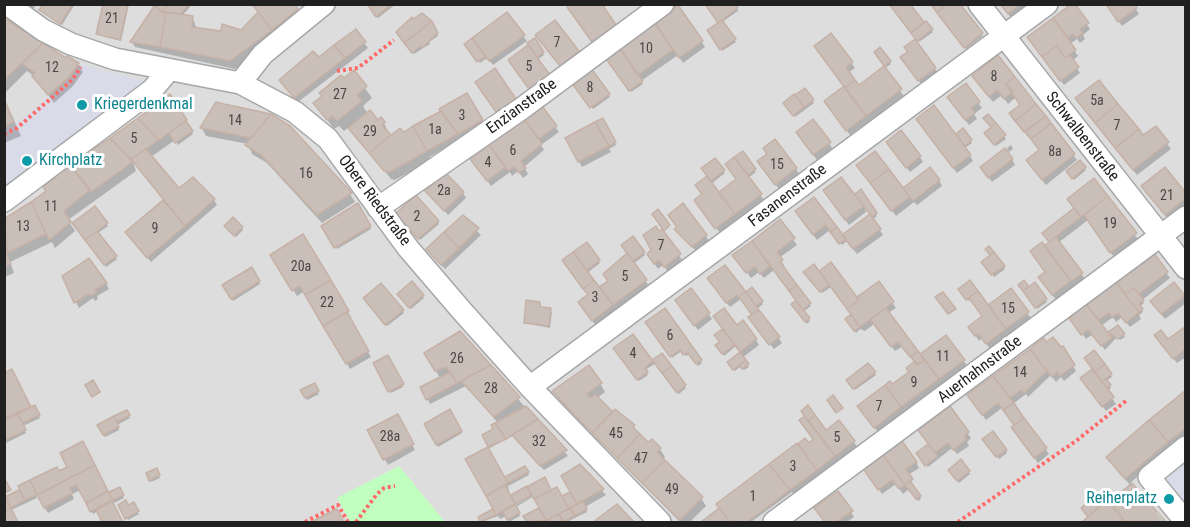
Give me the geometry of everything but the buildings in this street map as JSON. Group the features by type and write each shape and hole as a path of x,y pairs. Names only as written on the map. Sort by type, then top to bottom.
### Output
{"street":[{"name":"Obere Riedstraße","path":"7,4 43,30 71,44 169,70 240,83 295,112 328,139 408,248 530,387 660,522"},
{"path":"240,83 263,54 324,4"},
{"name":"Enzianstraße","path":"378,208 521,109 663,4"},
{"name":"Schwalbenstraße","path":"978,4 1185,268"},
{"name":"Fasanenstraße","path":"530,387 1047,4"},
{"path":"4,201 152,90 169,70"},
{"name":"Auerhahnstraße","path":"774,522 1185,217"},
{"path":"1175,517 1149,477 1185,447"}],"path":[{"path":"338,71 358,68 394,40"},
{"path":"4,134 18,128 72,80 91,51"},
{"path":"958,522 1076,441 1127,400"},
{"path":"356,522 377,494 384,488 395,486"},
{"path":"305,522 339,505 348,522"}],"shaded area":[{"path":"5,5 1185,5 1185,522 5,522"},
{"name":"Kirchplatz","path":"81,64 152,83 5,194 5,128 19,121 62,87"},
{"name":"Reiherplatz","path":"1185,433 1185,522 1172,522 1134,476"}],"green space":[{"path":"399,466 445,522 350,522 337,498"}],"place":[{"name":"Kriegerdenkmal","path":"82,105"},
{"name":"Kirchplatz","path":"27,161"},
{"name":"Reiherplatz","path":"1169,499"}]}
